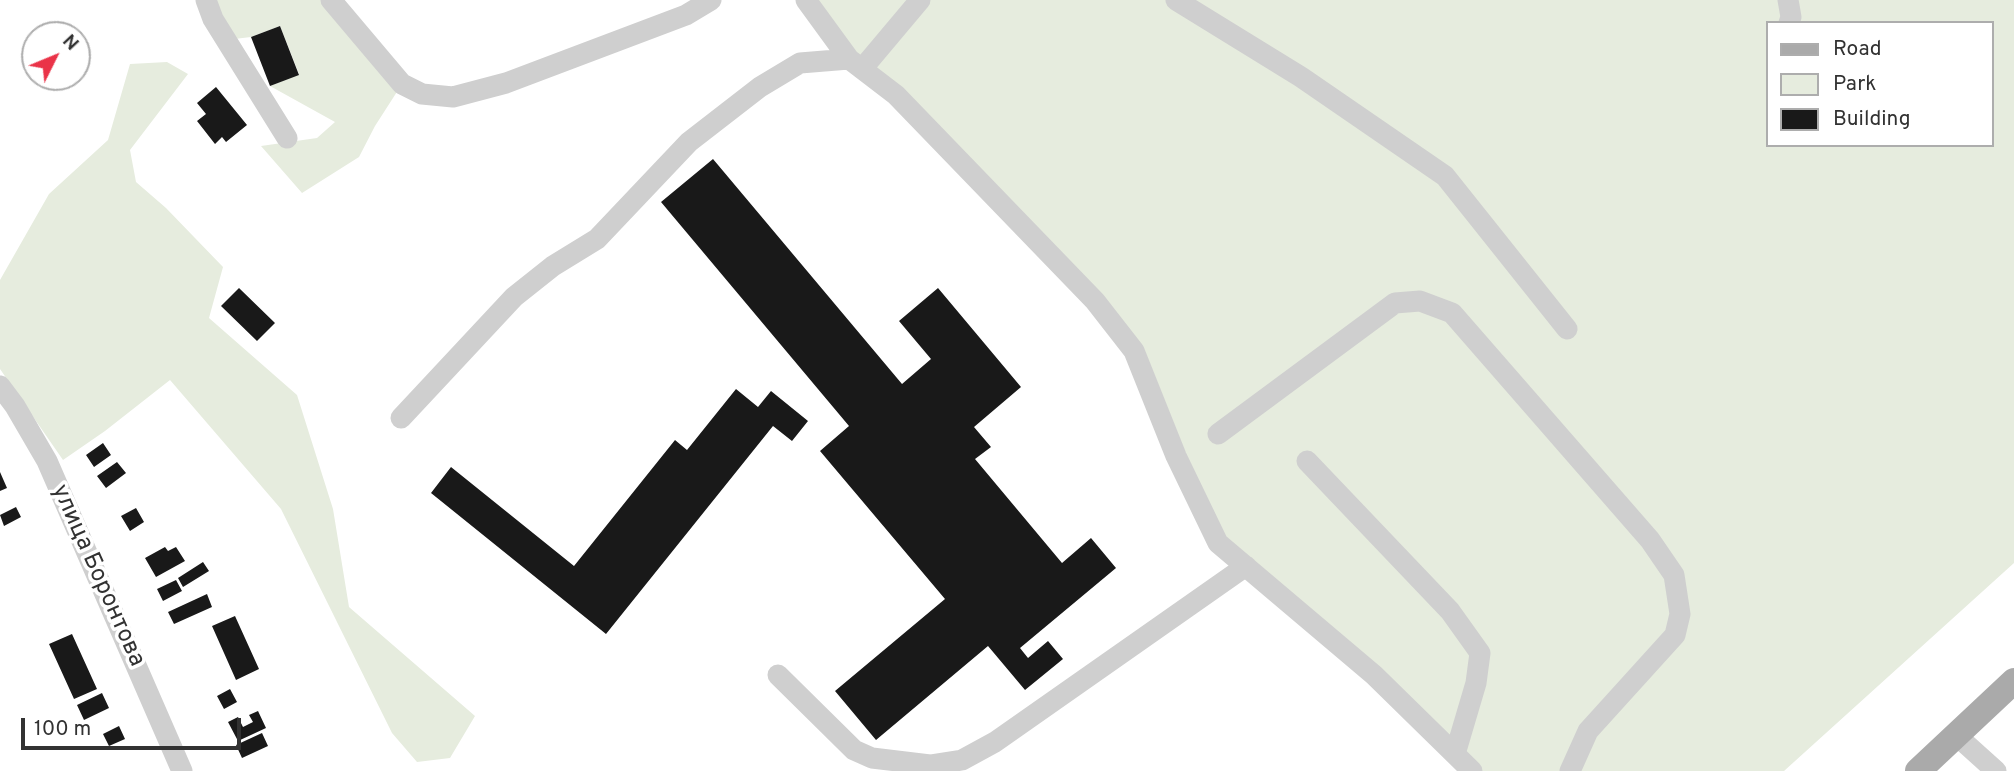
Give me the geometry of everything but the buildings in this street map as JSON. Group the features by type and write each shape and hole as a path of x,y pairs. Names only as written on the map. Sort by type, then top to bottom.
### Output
{"main road":[{"path":"1918,771 2014,681"}],"street":[{"path":"206,0 213,19 287,138"},
{"path":"331,0 402,84 422,94 453,97 506,83 686,15 711,0"},
{"path":"806,0 855,64 896,95 1094,301 1134,351 1176,456 1218,543 1374,675 1472,771"},
{"path":"401,418 514,297 554,266 597,239 689,142 760,87 800,63 855,64 920,0"},
{"path":"1176,0 1301,77 1445,176 1567,329"},
{"path":"1788,0 1790,21"},
{"path":"1218,434 1395,303 1420,301 1452,313 1650,540 1674,575 1680,614 1675,635 1588,731 1570,771"},
{"name":"улица Боронтова","path":"0,386 47,461 182,771"},
{"path":"1307,461 1450,611 1480,653 1476,683 1455,754"},
{"path":"778,675 853,750 872,758 930,765 962,760 995,742 1246,566"},
{"path":"1956,735 1996,771"}],"green space":[{"path":"206,0 331,0 402,84 359,157 302,193 261,146 317,138 335,122 270,86 299,74 280,26 251,37 226,40"},
{"path":"806,0 2014,0 2014,563 1784,771 1472,771 1218,543 1134,351"},
{"path":"167,62 188,74 130,150 136,182 166,208 223,267 209,318 297,395 333,509 349,607 475,716 450,758 417,762 392,733 281,509 170,380 63,460 0,369 0,280 49,194 108,140 130,64"}]}
